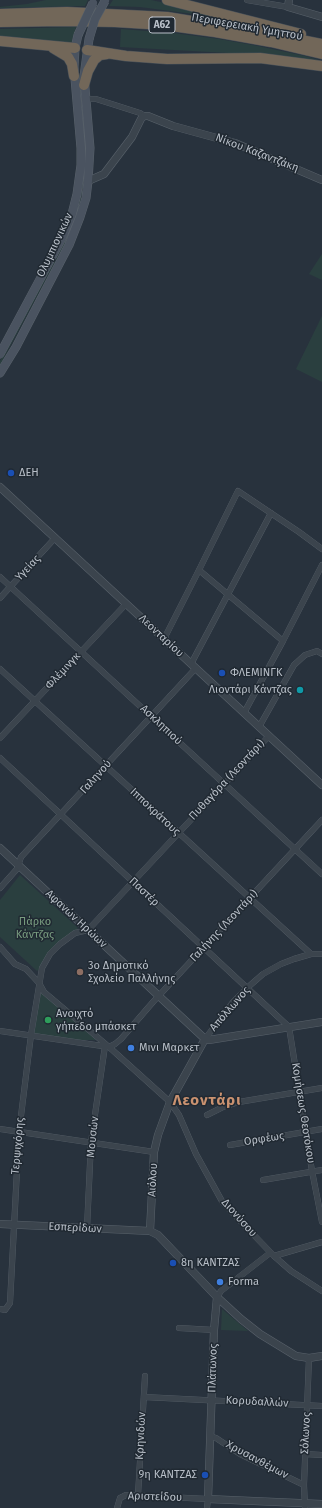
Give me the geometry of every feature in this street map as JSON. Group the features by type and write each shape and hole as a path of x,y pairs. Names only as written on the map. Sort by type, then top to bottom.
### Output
{"highway":[{"path":"167,0 322,39"},
{"name":"Περιφερειακή Υμηττού","path":"0,14 67,12 167,17 272,34 322,44"},
{"name":"Περιφερειακή Υμηττού","path":"0,22 62,21 164,25 271,42 322,54"},
{"path":"0,41 81,48 108,53 167,59 260,58 322,66"},
{"path":"49,46 68,57 72,64 74,76"},
{"path":"84,85 88,71 94,60 108,53"}],"main road":[{"name":"Ολυμπιονικών","path":"0,354 61,240 72,214 77,194 81,165 81,148 74,76 81,48 89,39 95,19 106,0"},
{"path":"81,48 78,35 95,1"},
{"name":"Ολυμπιονικών","path":"0,373 16,347 70,245 80,217 88,181 90,148 81,48"}],"street":[{"path":"247,0 288,4 322,17"},
{"path":"86,99 96,99 140,113 144,116 132,137 104,174 88,181"},
{"name":"Νίκου Καζαντζάκη","path":"144,116 148,116 173,126 235,143 322,180"},
{"name":"Λεονταρίου","path":"0,487 322,785"},
{"path":"164,639 238,491 322,549"},
{"name":"Γαληνού","path":"0,888 17,869 21,857 152,717 194,666 227,595 271,513"},
{"name":"Υγείας","path":"0,598 55,538"},
{"path":"244,713 322,565"},
{"path":"199,570 283,641"},
{"name":"Ασκληπιού","path":"0,577 322,874"},
{"name":"Φλέμινγκ","path":"0,738 126,604"},
{"path":"259,727 294,665 305,655 317,652 322,654"},
{"name":"Ιπποκράτους","path":"0,669 311,954"},
{"name":"Πυθαγόρα (Λεοντάρι)","path":"88,930 269,736"},
{"name":"Παστέρ","path":"0,758 289,1027"},
{"name":"Γαλήνης (Λεοντάρι)","path":"107,1046 115,1044 121,1040 322,820"},
{"name":"Αφανών Ηρώων","path":"0,848 205,1039"},
{"name":"Τερψιχόρης","path":"3,1310 10,1303 19,1132 31,1035 42,968 50,954 60,944 76,933 88,930"},
{"name":"Διονύσου","path":"0,947 15,964 26,969 39,983 44,992 170,1102 179,1115 196,1154 221,1199 272,1255 291,1271 322,1291"},
{"name":"Απόλλωνος","path":"205,1039 225,1011 246,988 263,974 294,958 311,954 322,954"},
{"path":"205,1039 209,1040 322,1022"},
{"name":"Κομήσεως Θεοτόκου","path":"289,1027 312,1171 322,1222"},
{"path":"0,1031 107,1046"},
{"name":"Αιόλου","path":"150,1231 154,1152 159,1130 170,1102 205,1039"},
{"name":"Μουσών","path":"87,1228 91,1142 107,1046"},
{"path":"207,1115 239,1102 322,1088"},
{"path":"0,1129 154,1152"},
{"name":"Ορφέως","path":"230,1144 322,1129"},
{"path":"263,1180 322,1170"},
{"name":"Εσπερίδων","path":"0,1224 150,1231"},
{"path":"150,1231 158,1235 217,1297 260,1334 292,1354 309,1358 322,1356"},
{"path":"217,1297 221,1291 272,1255 322,1242"},
{"name":"Πλάτωνος","path":"207,1508 214,1330 217,1297"},
{"path":"178,1328 214,1330"},
{"name":"Σόλωνος","path":"305,1506 304,1485 309,1358"},
{"name":"Kρηνιδών","path":"138,1495 145,1376"},
{"name":"Κορυδαλλών","path":"144,1397 322,1406"},
{"name":"Χρυσανθέμων","path":"210,1436 216,1438 240,1454 304,1485"},
{"path":"305,1454 322,1455"},
{"name":"Αριστείδου","path":"117,1508 118,1502 122,1496 138,1495 305,1506 322,1504"}],"green space":[{"path":"46,0 88,0 85,6 0,8 0,7"},
{"path":"113,0 151,0 212,13 216,17 140,7 109,6"},
{"path":"76,27 71,44 0,38 0,29"},
{"path":"121,29 173,33 219,39 305,56 322,61 322,63 246,54 120,47"},
{"path":"81,110 86,162 81,198 75,221 68,238 0,365 0,361 61,247 73,220"},
{"path":"322,254 322,280 309,274"},
{"path":"322,316 322,382 296,369"},
{"name":"Πάρκο Κάντζας","path":"20,875 78,928 37,971 0,937 0,900"},
{"path":"42,986 96,1040 78,1040 34,1034"},
{"path":"222,1309 248,1331 221,1330"}],"place":[{"name":"ΔΕΗ","path":"11,473"},
{"name":"ΦΛΕΜΙΝΓΚ","path":"222,673"},
{"name":"Λιοντάρι Κάντζας","path":"300,690"},
{"name":"3ο Δημοτικό Σχολείο Παλλήνης","path":"80,972"},
{"name":"Ανοιχτό γήπεδο μπάσκετ","path":"48,1020"},
{"name":"Μινι Μαρκετ","path":"131,1048"},
{"name":"8η ΚΑΝΤΖΑΣ","path":"173,1263"},
{"name":"Forma","path":"220,1282"},
{"name":"9η ΚΑΝΤΖΑΣ","path":"205,1475"}],"district":[{"name":"Λεοντάρι","path":"207,1101"}]}
